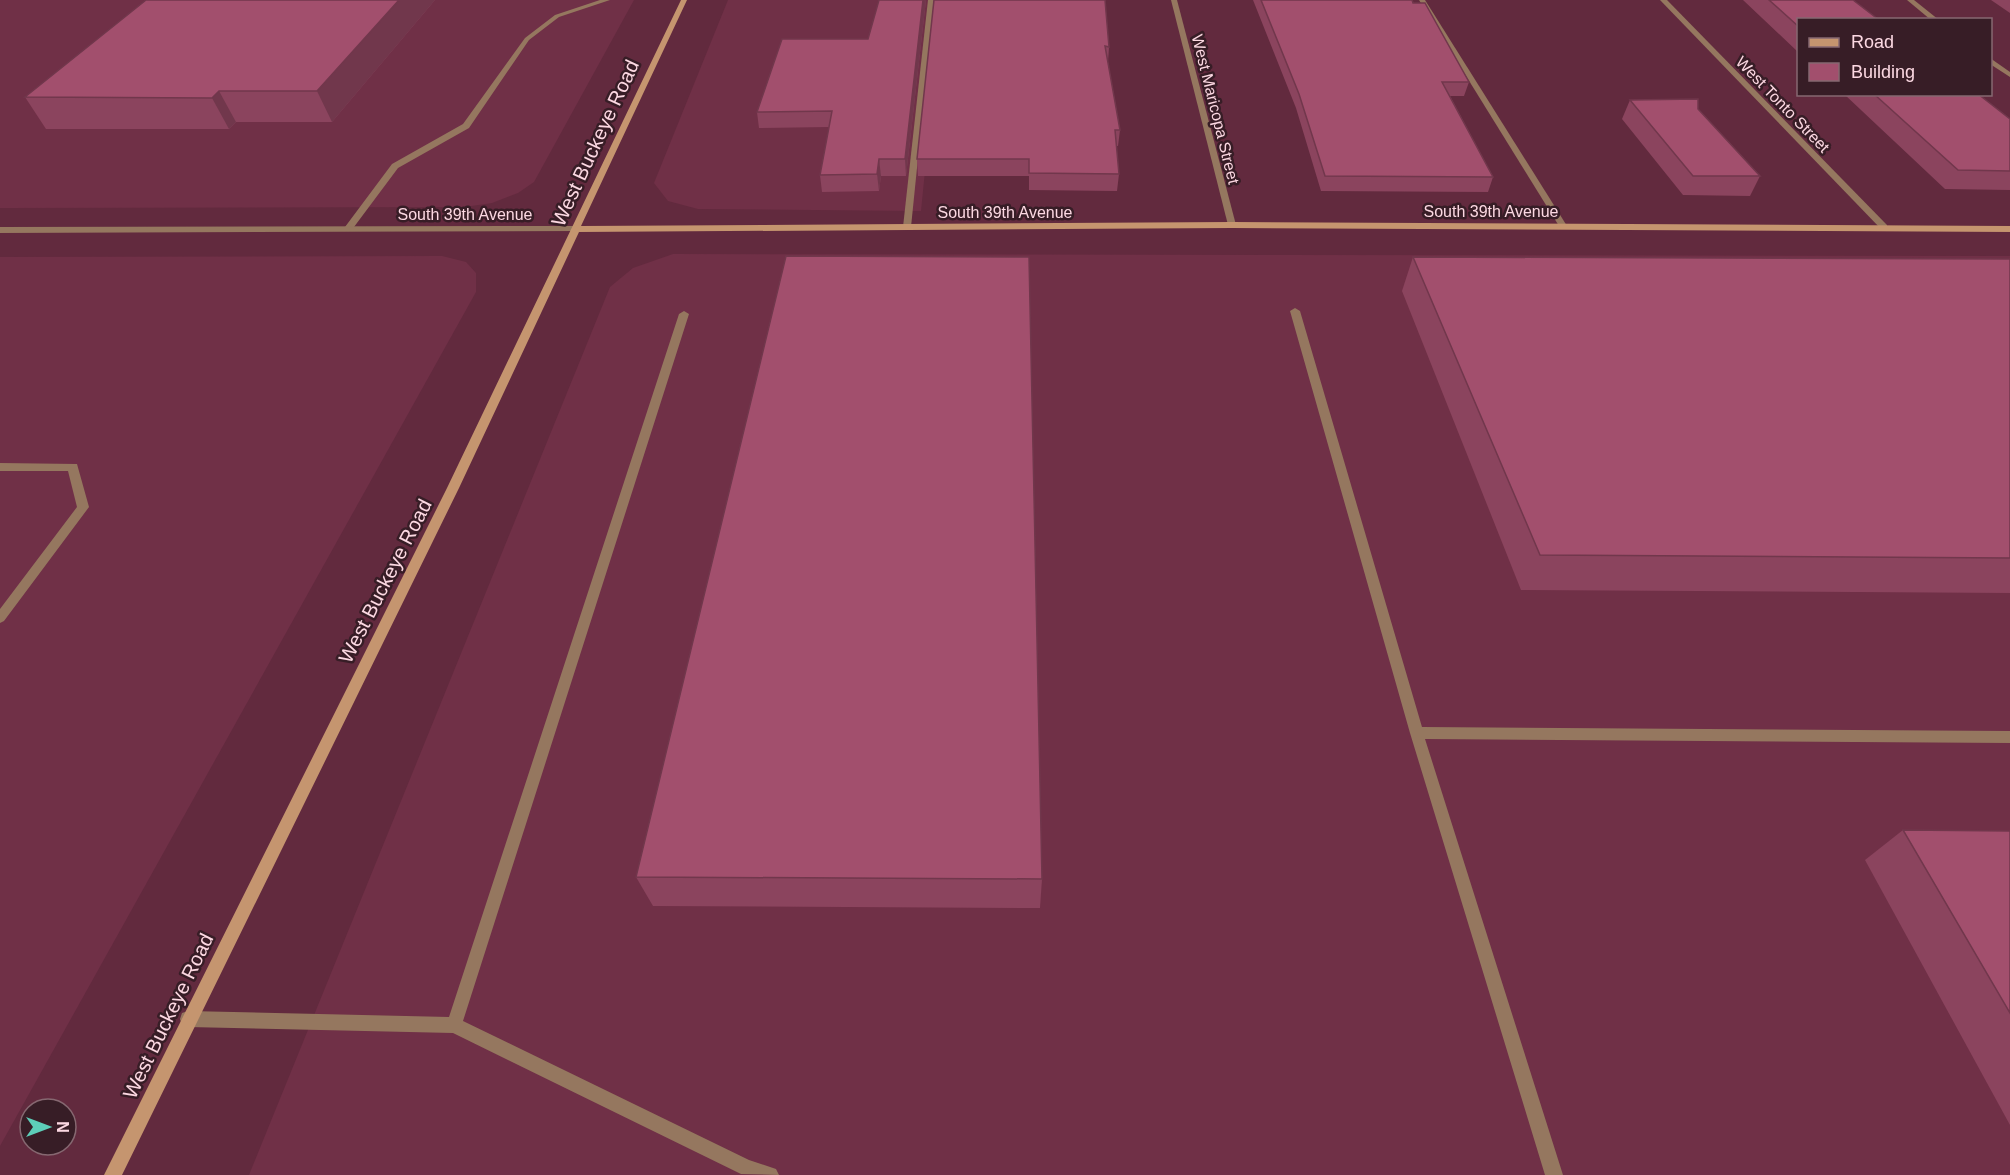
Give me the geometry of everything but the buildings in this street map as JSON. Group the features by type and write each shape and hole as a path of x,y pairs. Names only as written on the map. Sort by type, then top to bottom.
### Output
{"street":[{"path":"348,229 395,166 466,126 527,39 557,16 607,0"},
{"name":"West Buckeye Road","path":"113,1175 188,1019 453,488 684,0"},
{"path":"907,227 931,0"},
{"name":"West Maricopa Street","path":"1174,0 1232,225"},
{"path":"1422,0 1563,226"},
{"name":"West Tonto Street","path":"1663,0 1884,227"},
{"path":"1910,0 1933,18"},
{"path":"1992,62 2010,75"},
{"name":"South 39th Avenue","path":"0,230 1232,225 2010,229"},
{"path":"1295,311 1417,733 1554,1175"},
{"path":"454,1025 684,314"},
{"path":"0,467 73,467 83,507 0,618"},
{"path":"1417,733 2010,737"},
{"path":"188,1019 454,1025 747,1167 770,1175"}],"shaded area":[{"path":"0,0 634,0 534,182 518,193 492,203 464,207 0,208"},
{"path":"728,0 942,0 921,211 698,209 668,201 654,183"},
{"path":"673,254 2010,256 2010,1175 249,1175 610,287 633,268"},
{"path":"442,256 466,262 476,273 476,292 27,1097 18,1097 18,1114 0,1146 0,257"}]}
